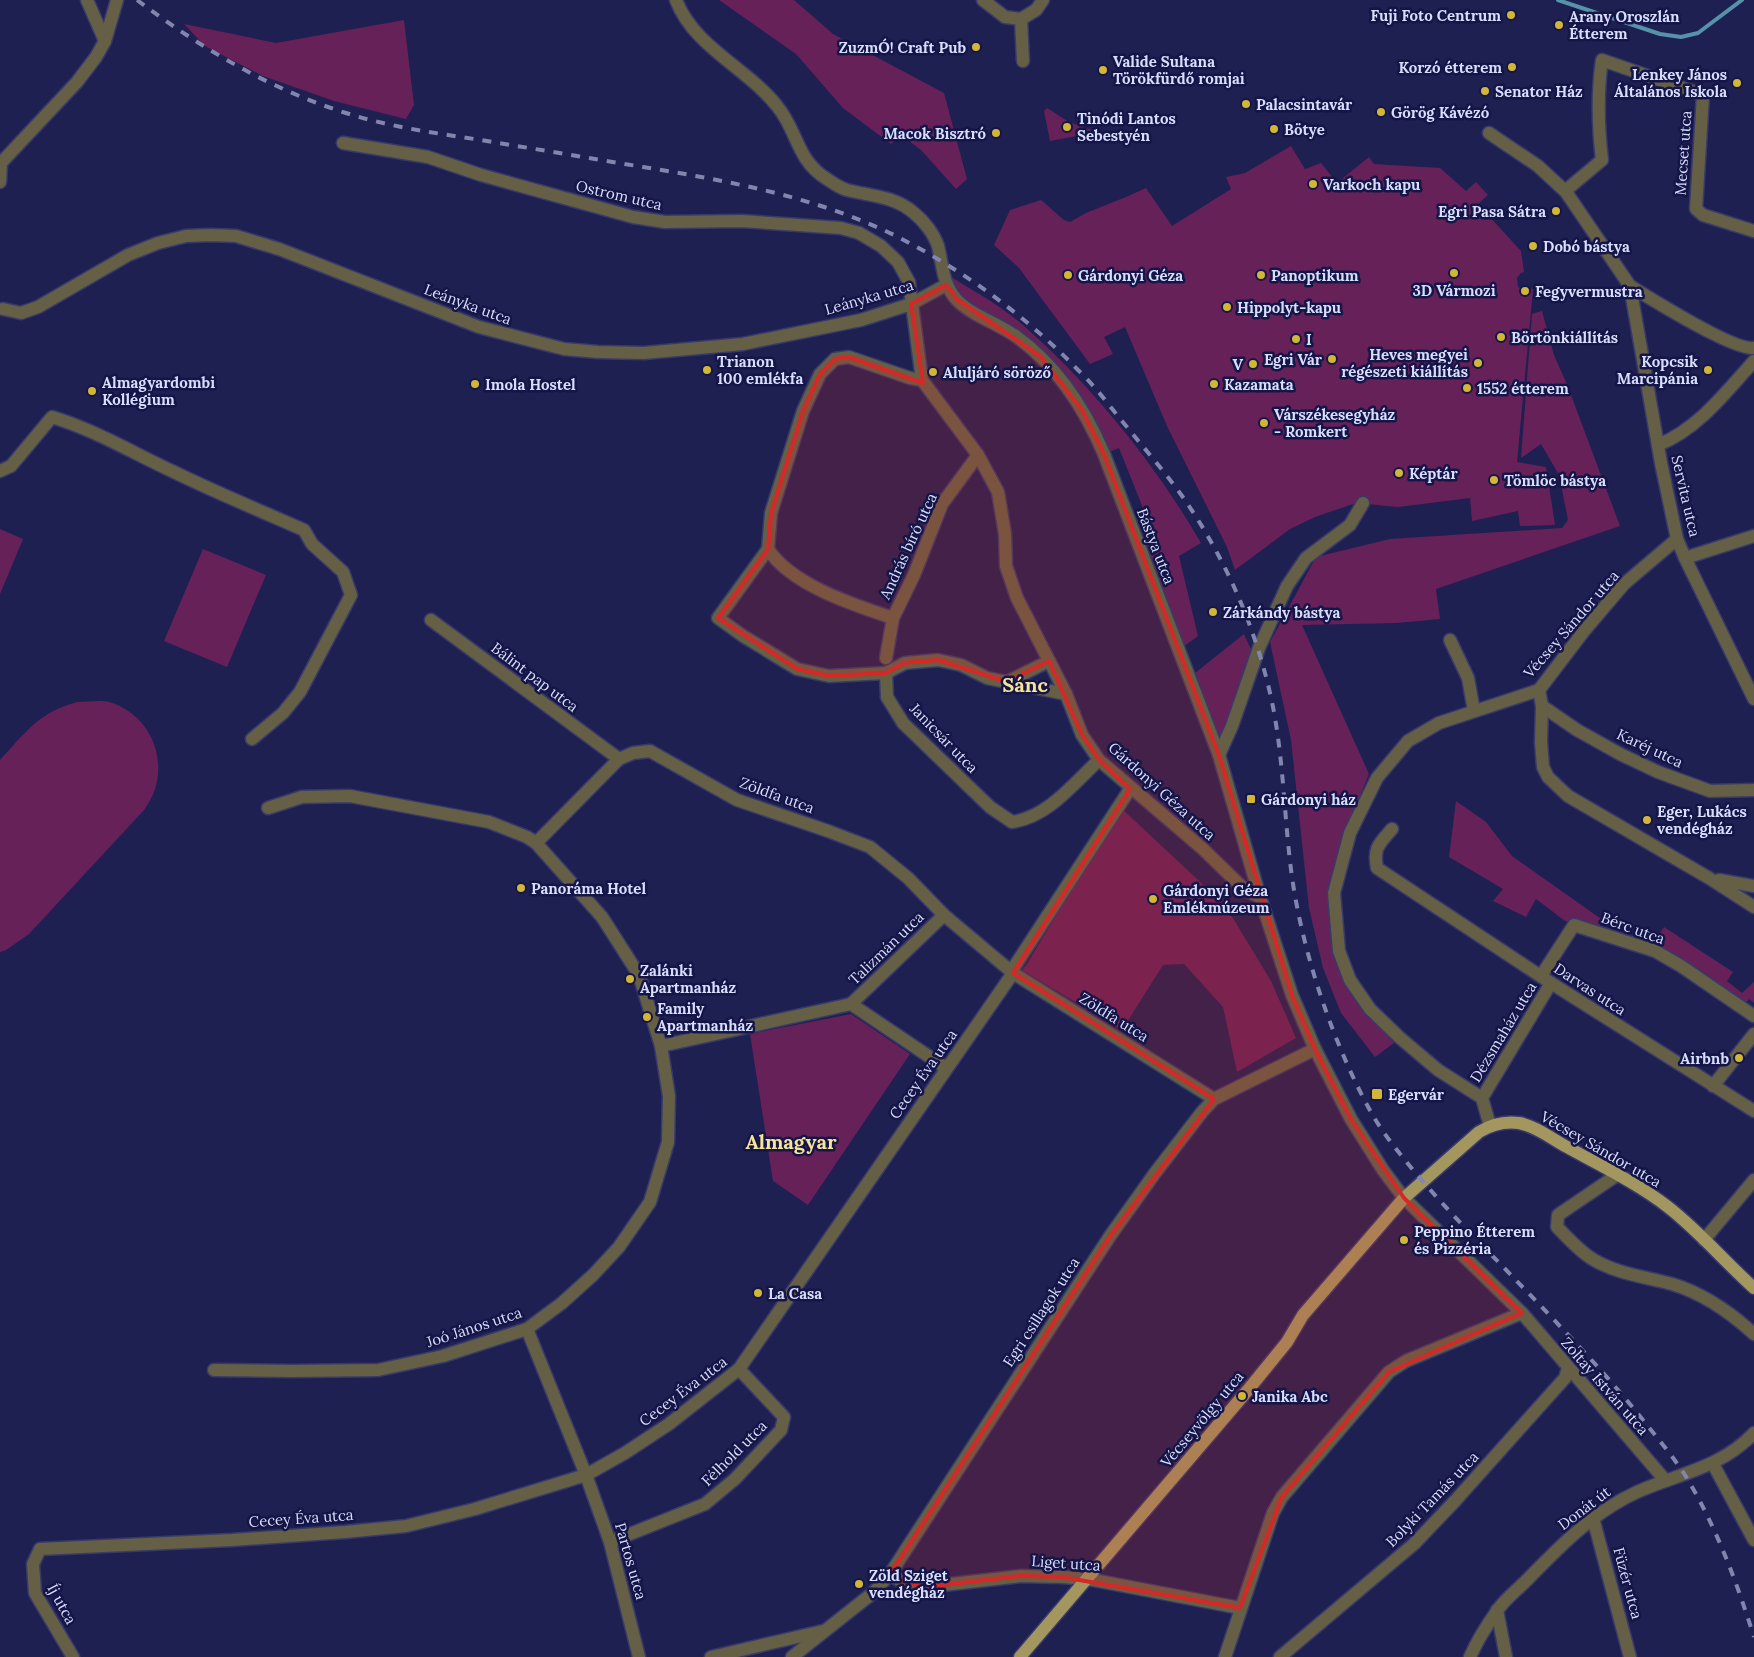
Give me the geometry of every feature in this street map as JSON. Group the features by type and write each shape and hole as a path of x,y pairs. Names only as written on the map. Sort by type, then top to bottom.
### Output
{"main road":[{"name":"Vécsey Sándor utca","path":"1490,1126 1502,1122 1510,1122 1531,1127 1617,1175 1667,1206 1754,1288"},
{"name":"Vécseyvölgy utca","path":"1020,1657 1248,1390 1287,1342 1303,1315 1404,1198 1479,1132 1490,1126"}],"street":[{"path":"87,0 105,41"},
{"path":"0,182 1,164 77,82 96,57 105,41 117,0"},
{"name":"Bástya utca","path":"676,0 685,18 699,34 719,54 765,92 778,107 800,150 812,168 845,190 887,198 906,206 915,213 931,232 937,244 946,285 958,300 1017,337 1040,356 1059,376 1082,410 1104,454 1219,755 1260,897"},
{"path":"983,0 1005,17 1021,19 1036,10 1043,0"},
{"path":"1021,19 1023,61"},
{"name":"Mecset utca","path":"1565,191 1602,160 1598,112 1598,86 1602,60 1703,95 1696,209 1703,215 1754,231"},
{"path":"1489,133 1538,166 1565,191 1630,286 1722,338 1754,348"},
{"name":"Ostrom utca","path":"343,143 428,157 547,194 633,216 665,222 742,221 841,228 859,233 881,246 898,262 910,282 911,304"},
{"name":"Leányka utca","path":"1,309 21,313 38,307 128,255 158,243 186,236 211,235 236,236 257,241 479,328 564,349 644,353 743,344 861,320 911,304 946,285"},
{"name":"Servita utca","path":"1630,286 1658,445 1677,539 1754,699"},
{"name":"Gárdonyi Géza utca","path":"911,304 922,380 978,455 998,492 1005,534 1006,566 1017,598 1066,694 1082,735 1099,760 1203,849 1245,890 1260,897"},
{"path":"922,380 910,378 849,357 835,358 820,374 803,411 771,514 768,549 718,618 743,636 797,668 829,676 886,674 906,663 938,660 961,665 987,678 1066,694"},
{"path":"1658,445 1687,429 1704,415 1754,361"},
{"path":"0,471 11,466 52,417 73,423 102,436 173,472 304,530 312,544 343,572 351,595 300,692 283,713 252,739"},
{"name":"András bíró utca","path":"886,658 893,618 914,574 942,504 978,455"},
{"path":"1219,755 1232,726 1259,648 1286,586 1306,558 1350,525 1364,503"},
{"path":"1685,558 1754,536"},
{"name":"Vécsey Sándor utca","path":"1482,1098 1438,1070 1399,1038 1370,1009 1350,980 1339,951 1334,893 1350,833 1377,778 1408,741 1439,723 1539,690 1584,631 1624,584 1677,539"},
{"path":"768,549 775,560 811,586 843,601 893,618"},
{"name":"Bálint pap utca","path":"431,620 619,759"},
{"path":"1450,640 1468,678 1474,711"},
{"path":"1007,682 1049,661"},
{"name":"Janicsár utca","path":"886,674 887,697 903,724 990,808 1012,822 1024,820 1044,810 1099,760"},
{"path":"1539,690 1542,706 1540,742 1543,767 1548,777 1568,796 1709,878 1754,907"},
{"name":"Karéj utca","path":"1542,706 1577,730 1620,754 1658,772 1710,791 1754,790"},
{"name":"Zöldfa utca","path":"536,843 619,759 633,753 650,751 737,800 828,830 870,848 908,878 944,915 1013,973 1214,1099"},
{"name":"Cecey Éva utca","path":"33,1564 40,1549 232,1540 406,1526 475,1509 586,1475 625,1453 669,1424 739,1369 1013,973 1014,967 1130,788"},
{"path":"268,808 302,797 350,796 489,822 527,837 536,843"},
{"name":"Darvas utca","path":"1392,829 1382,840 1374,854 1377,868 1410,892 1546,980 1754,1111"},
{"name":"Joó János utca","path":"214,1370 378,1370 443,1356 527,1329 562,1303 593,1276 619,1247 650,1202 668,1142 669,1096 661,1046 639,976 602,918 536,843"},
{"path":"1709,878 1732,884 1754,886"},
{"path":"1225,1657 1273,1513 1282,1497 1389,1372 1406,1361 1522,1313 1404,1198 1383,1170 1351,1119 1315,1049 1292,995 1260,897"},
{"name":"Talizmán utca","path":"661,1046 851,1004 944,915"},
{"name":"Bérc utca","path":"1546,980 1574,925 1655,951 1681,966 1754,1016"},
{"name":"Dézsmaház utca","path":"1482,1098 1546,980"},
{"name":"Talizmán utca","path":"851,1004 946,1068"},
{"path":"1713,1086 1754,1034"},
{"name":"Egri csillagok utca","path":"792,1657 874,1592 890,1574 1110,1236 1154,1173 1202,1112 1214,1099 1315,1049"},
{"path":"1482,1098 1490,1126"},
{"path":"1617,1175 1558,1215 1557,1227 1571,1242 1594,1260 1622,1273 1674,1285 1698,1295 1738,1319 1754,1334"},
{"path":"1704,1240 1754,1180"},
{"name":"Zoltay István utca","path":"1522,1313 1665,1480"},
{"name":"Partos utca","path":"527,1329 586,1475 610,1542 639,1657"},
{"name":"Bolyki Tamás utca","path":"1280,1657 1414,1544 1565,1378 1568,1368"},
{"name":"Félhold utca","path":"610,1542 705,1504 735,1479 781,1430 784,1417 739,1369"},
{"name":"Donát út","path":"1470,1657 1497,1610 1553,1552 1608,1506 1665,1480 1713,1464 1730,1454 1754,1433"},
{"path":"1713,1464 1754,1540"},
{"name":"Füzér utca","path":"1593,1518 1630,1657"},
{"name":"Íj utca","path":"33,1564 35,1593 73,1657"},
{"name":"Liget utca","path":"890,1574 902,1582 926,1587 1021,1576 1062,1576 1088,1579 1240,1608"},
{"path":"1497,1610 1506,1657"},
{"name":"Egri csillagok utca","path":"711,1657 828,1630"}],"highlighted area":[{"path":"946,285 958,300 1040,356 1082,410 1104,454 1219,755 1292,995 1315,1049 1351,1119 1404,1198 1522,1313 1389,1372 1282,1497 1240,1608 1062,1577 1021,1576 926,1587 902,1582 890,1574 1110,1236 1214,1099 1013,973 1130,789 1099,760 1082,735 1049,661 1007,682 938,660 905,663 886,673 829,676 797,669 718,618 768,549 771,513 803,411 820,374 835,359 849,357 923,383 911,304"}],"shaded area":[{"path":"719,0 794,0 833,34 944,93 967,179 956,189 921,150 901,135 891,144 843,108 796,54"},
{"path":"404,20 414,105 406,119 334,101 263,76 205,46 184,24 276,43"},
{"path":"1047,108 1069,122 1098,132 1050,141 1044,111"},
{"name":"Egri Vár","path":"1291,146 1305,169 1321,163 1337,183 1369,157 1374,164 1440,168 1466,191 1476,182 1488,195 1478,204 1521,251 1524,272 1517,278 1518,287 1524,291 1533,289 1517,462 1546,467 1555,525 1520,526 1518,511 1472,521 1470,498 1398,507 1356,503 1315,517 1290,529 1235,570 1227,547 1167,426 1125,327 1104,337 1113,354 1090,364 1019,268 994,245 1010,210 1041,200 1064,220 1070,222 1086,213 1146,188 1172,226 1231,189 1226,177 1245,173"},
{"path":"943,272 1014,317 1074,374 1121,427 1163,483 1201,543 1179,556 1198,636 1183,647 1195,673 1244,634 1255,658 1219,755 1139,546 1155,538 1119,448 1104,454 1040,356 972,311"},
{"path":"1542,311 1554,355 1568,387 1620,526 1436,589 1440,619 1397,623 1302,625 1369,774 1345,833 1335,952 1368,1013 1394,1043 1375,1057 1341,1013 1323,968 1309,908 1291,740 1270,642 1316,557 1390,539 1562,528 1568,520 1559,475 1541,444 1521,458 1532,314"},
{"path":"0,529 23,539 0,594"},
{"path":"203,549 266,575 227,667 164,641"},
{"path":"78,702 109,702 125,709 138,719 148,732 155,747 158,763 153,795 144,810 29,934 0,952 0,760 43,717 53,711"},
{"path":"1456,801 1486,822 1512,856 1604,921 1599,926 1565,921 1536,899 1526,917 1493,901 1503,889 1449,857"},
{"path":"1121,808 1225,905 1271,981 1296,1038 1237,1072 1223,1007 1184,964 1163,965 1122,1030 1022,970"},
{"path":"1664,927 1733,972 1727,981 1742,993 1754,982 1754,1003 1749,999 1745,1004 1654,942"},
{"path":"851,1014 910,1054 808,1205 773,1181 750,1034"}],"waterway":[{"path":"1558,0 1660,34 1681,37 1698,33 1742,0"}],"railway":[{"path":"137,0 186,35 237,66 290,92 346,113 413,129 675,172 740,185 804,201 866,222 921,249 969,279 1037,331 1085,377 1159,466 1189,506 1217,552 1250,625 1266,676 1276,724 1292,877 1304,937 1312,968 1333,1030 1372,1114 1390,1141 1421,1179 1459,1222 1598,1367 1676,1462 1696,1494 1716,1534 1754,1637"}],"place":[{"name":"Fuji Foto Centrum","path":"1511,15"},
{"name":"Arany Oroszlán Étterem","path":"1559,25"},
{"name":"ZuzmÓ! Craft Pub","path":"976,47"},
{"name":"Korzó étterem","path":"1512,67"},
{"name":"Valide Sultana Törökfürdő romjai","path":"1103,70"},
{"name":"Lenkey János Általános Iskola","path":"1737,83"},
{"name":"Senator Ház","path":"1485,91"},
{"name":"Palacsintavár","path":"1246,104"},
{"name":"Görög Kávézó","path":"1381,112"},
{"name":"Tinódi Lantos Sebestyén","path":"1067,127"},
{"name":"Bötye","path":"1274,129"},
{"name":"Macok Bisztró","path":"996,133"},
{"name":"Varkoch kapu","path":"1313,184"},
{"name":"Egri Pasa Sátra","path":"1556,211"},
{"name":"Dobó bástya","path":"1533,246"},
{"name":"3D Vármozi","path":"1454,273"},
{"name":"Gárdonyi Géza","path":"1068,275"},
{"name":"Panoptikum","path":"1261,275"},
{"name":"Fegyvermustra","path":"1525,291"},
{"name":"Hippolyt-kapu","path":"1227,307"},
{"name":"Börtönkiállítás","path":"1501,337"},
{"name":"I","path":"1296,339"},
{"name":"Egri Vár","path":"1332,359"},
{"name":"Heves megyei régészeti kiállítás","path":"1478,363"},
{"name":"V","path":"1253,364"},
{"name":"Trianon 100 emlékfa","path":"707,370"},
{"name":"Kopcsik Marcipánia","path":"1708,370"},
{"name":"Aluljáró söröző","path":"933,372"},
{"name":"Imola Hostel","path":"475,384"},
{"name":"Kazamata","path":"1214,384"},
{"name":"1552 étterem","path":"1467,388"},
{"name":"Almagyardombi Kollégium","path":"92,391"},
{"name":"Várszékesegyház - Romkert","path":"1264,423"},
{"name":"Képtár","path":"1399,473"},
{"name":"Tömlöc bástya","path":"1494,480"},
{"name":"Zárkándy bástya","path":"1213,612"},
{"name":"Gárdonyi ház","path":"1251,799"},
{"name":"Eger, Lukács vendégház","path":"1647,820"},
{"name":"Panoráma Hotel","path":"521,888"},
{"name":"Gárdonyi Géza Emlékmúzeum","path":"1153,899"},
{"name":"Zalánki Apartmanház","path":"630,979"},
{"name":"Family Apartmanház","path":"647,1017"},
{"name":"Airbnb","path":"1739,1058"},
{"name":"Egervár","path":"1377,1094"},
{"name":"Peppino Étterem és Pizzéria","path":"1404,1240"},
{"name":"La Casa","path":"758,1293"},
{"name":"Janika Abc","path":"1242,1396"},
{"name":"Zöld Sziget vendégház","path":"859,1584"}],"district":[{"name":"Sánc","path":"1025,684"},
{"name":"Almagyar","path":"791,1141"}]}
